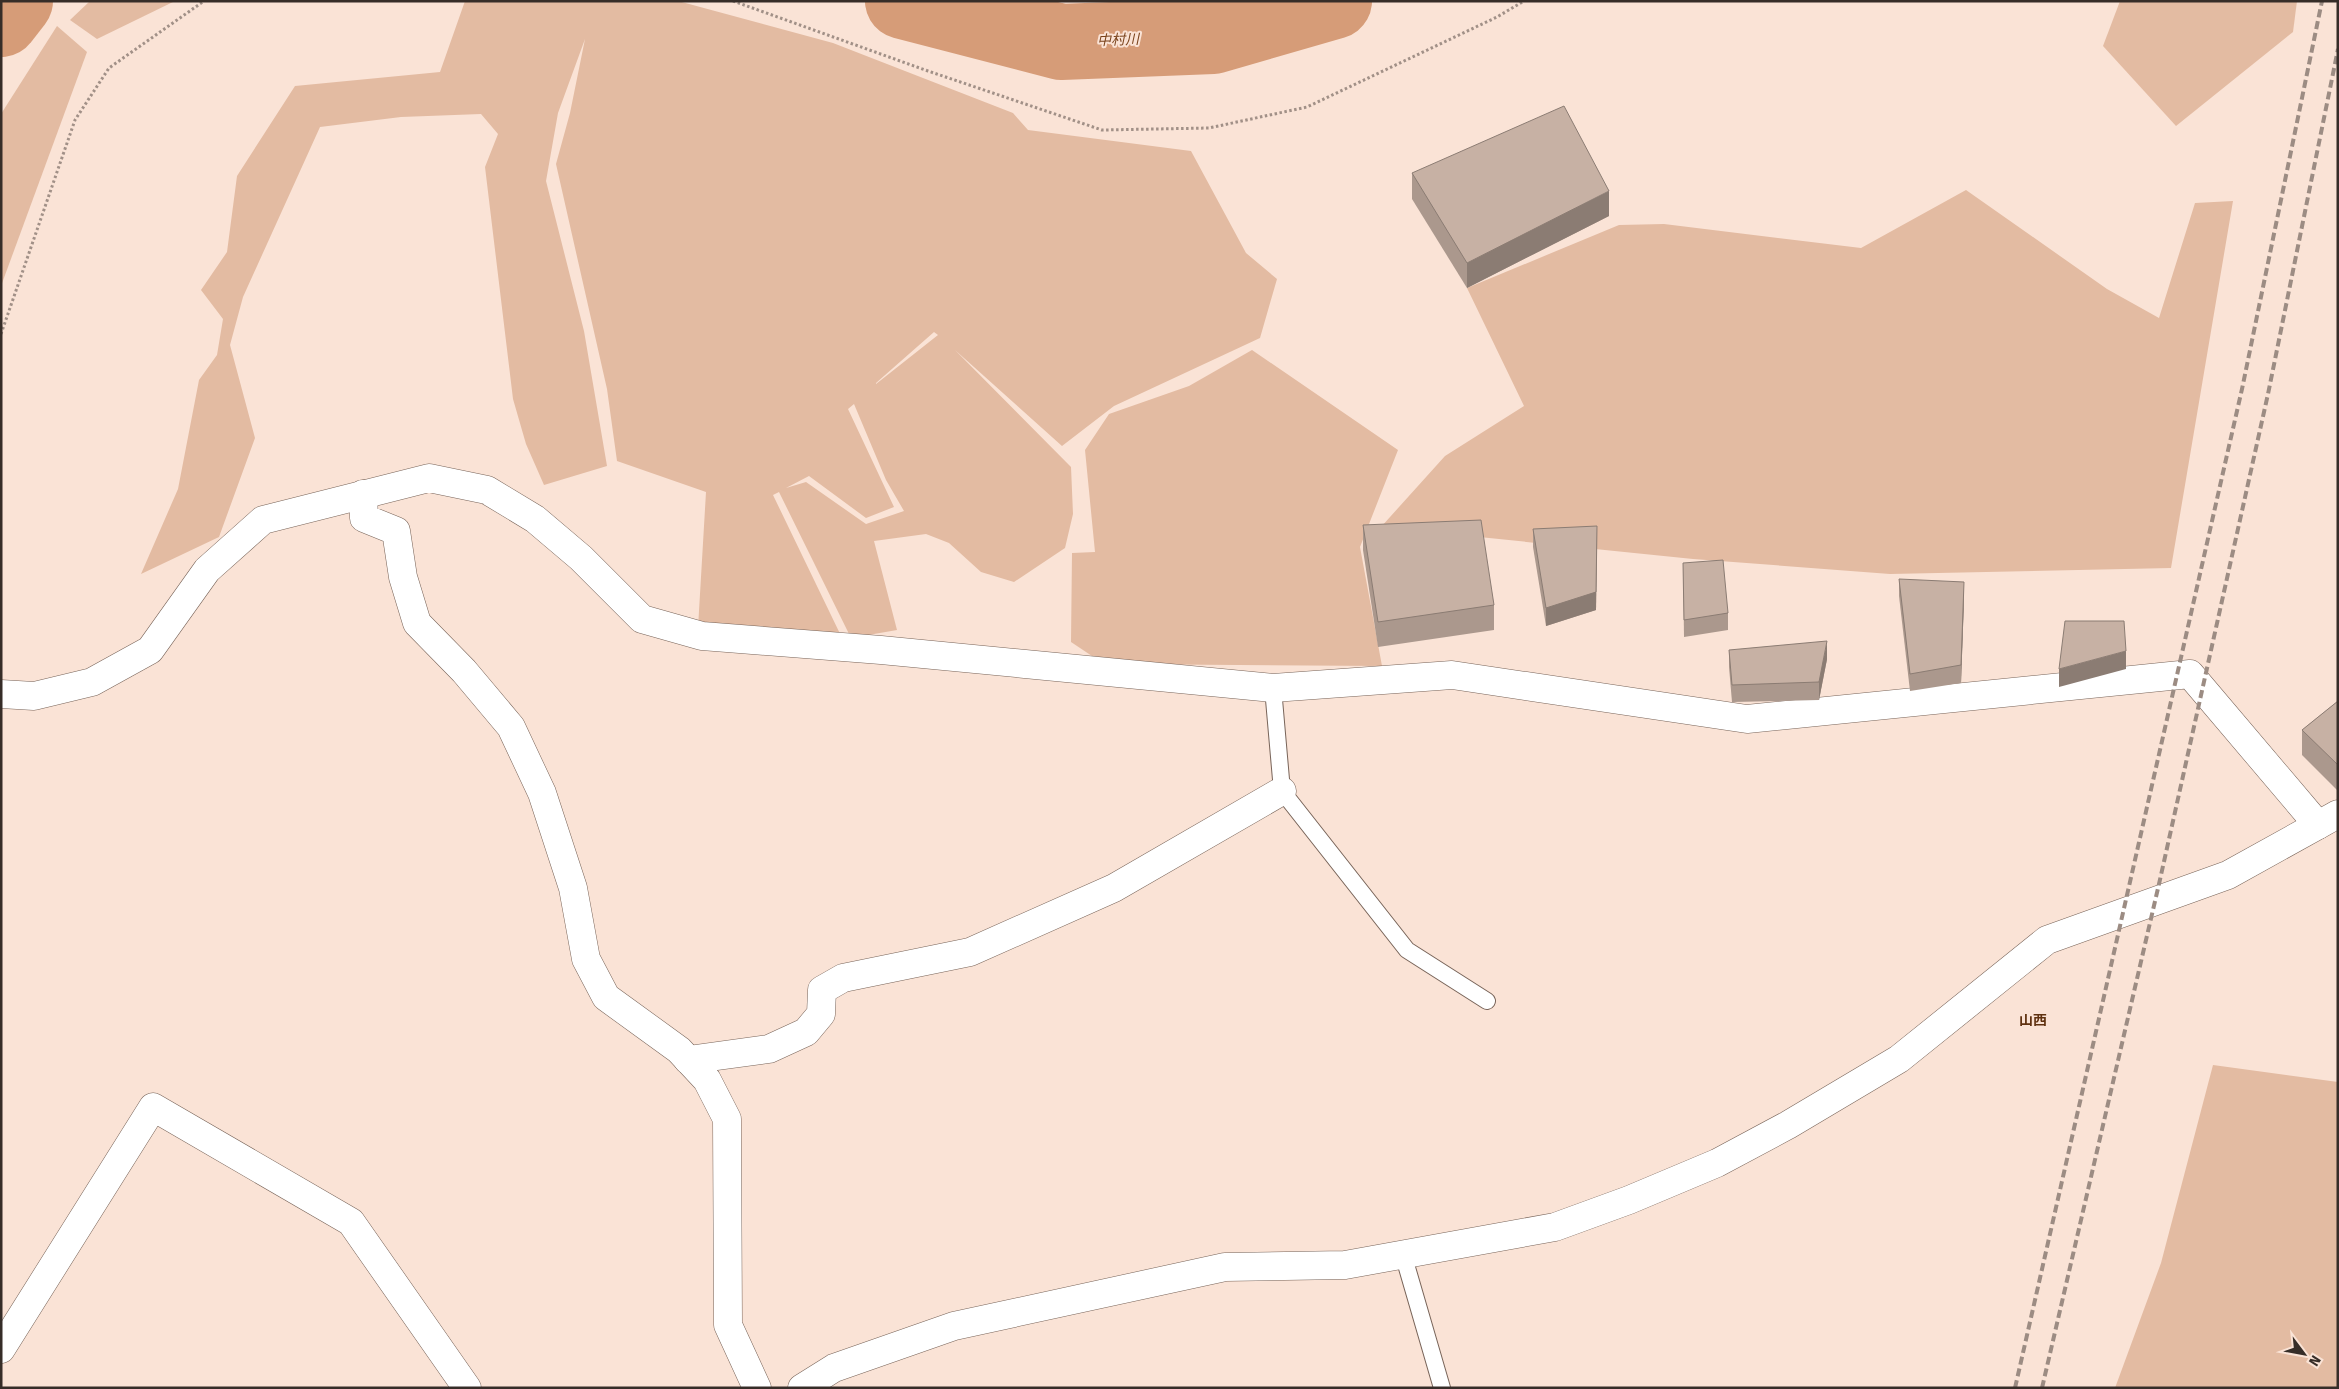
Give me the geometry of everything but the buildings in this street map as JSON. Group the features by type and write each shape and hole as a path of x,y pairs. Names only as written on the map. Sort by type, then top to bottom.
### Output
{"street":[{"path":"1,694 34,696 92,682 150,650 207,570 263,520 429,478 487,490 535,518 581,558 642,619 702,636 901,652 1274,688 1452,676 1747,719 2190,674 2328,820 2228,876 2047,940 1899,1059 1788,1125 1717,1162 1629,1200 1555,1227 1345,1265 1225,1267 954,1326 834,1368 802,1388"},
{"path":"363,494 364,518 396,531 403,578 417,623 464,671 511,727 515,735 542,793 573,888 586,959 606,997 679,1050 707,1080 727,1119 728,1325 757,1388"},
{"path":"688,1060 769,1049 806,1032 821,1014 822,990 844,978 970,952 1114,888 1282,791"},
{"path":"1,1349 153,1107 351,1222 467,1388"}],"lane":[{"path":"1274,688 1282,791 1407,950 1487,1001"},
{"path":"1403,1254 1442,1388"}],"path":[{"path":"1,334 74,120 109,68 204,1"},
{"path":"733,1 928,71 1102,130 1209,128 1307,107 1497,18 1524,1"}],"shaded area":[{"path":"90,1 175,1 97,39 70,20"},
{"path":"465,1 678,1 833,43 1013,113 1028,130 1191,151 1246,253 1277,279 1260,338 1114,406 1062,446 955,350 1071,467 1073,514 1065,548 1014,582 981,572 949,543 926,534 874,541 897,630 851,638 779,492 773,495 844,642 698,628 706,492 617,461 607,389 556,164 570,113 585,39 558,113 546,181 584,331 607,466 544,485 526,444 513,399 485,167 498,134 481,114 401,117 320,127 243,297 230,345 255,438 219,537 141,574 178,489 199,380 217,355 223,319 201,290 227,252 237,176 295,86 440,72","holes":["934,332 938,335 876,384 876,383","854,404 886,480 904,511 866,524 806,482 786,488 809,476 866,518 894,507 848,409"]},
{"path":"2120,1 2297,1 2293,32 2176,126 2103,46"},
{"path":"57,26 87,52 1,286 1,114"},
{"path":"1966,190 2107,289 2159,318 2195,203 2233,201 2171,568 1890,574 1693,559 1381,527 1445,456 1524,406 1467,288 1619,225 1664,224 1861,248"},
{"path":"1252,350 1398,450 1360,547 1382,666 1104,664 1071,642 1072,553 1095,552 1085,450 1109,414 1189,386"},
{"path":"2213,1065 2338,1082 2338,1388 2115,1388 2161,1263"}],"waterway":[{"name":"中村川","path":"1,19 15,1"},
{"name":"中村川","path":"903,1 1061,42 1213,36 1334,1"}],"railway":[{"path":"2015,1388 2242,389 2322,1"},
{"path":"2042,1388 2159,884 2268,394 2338,49"}],"district":[{"name":"山西","path":"2033,1020"}]}
